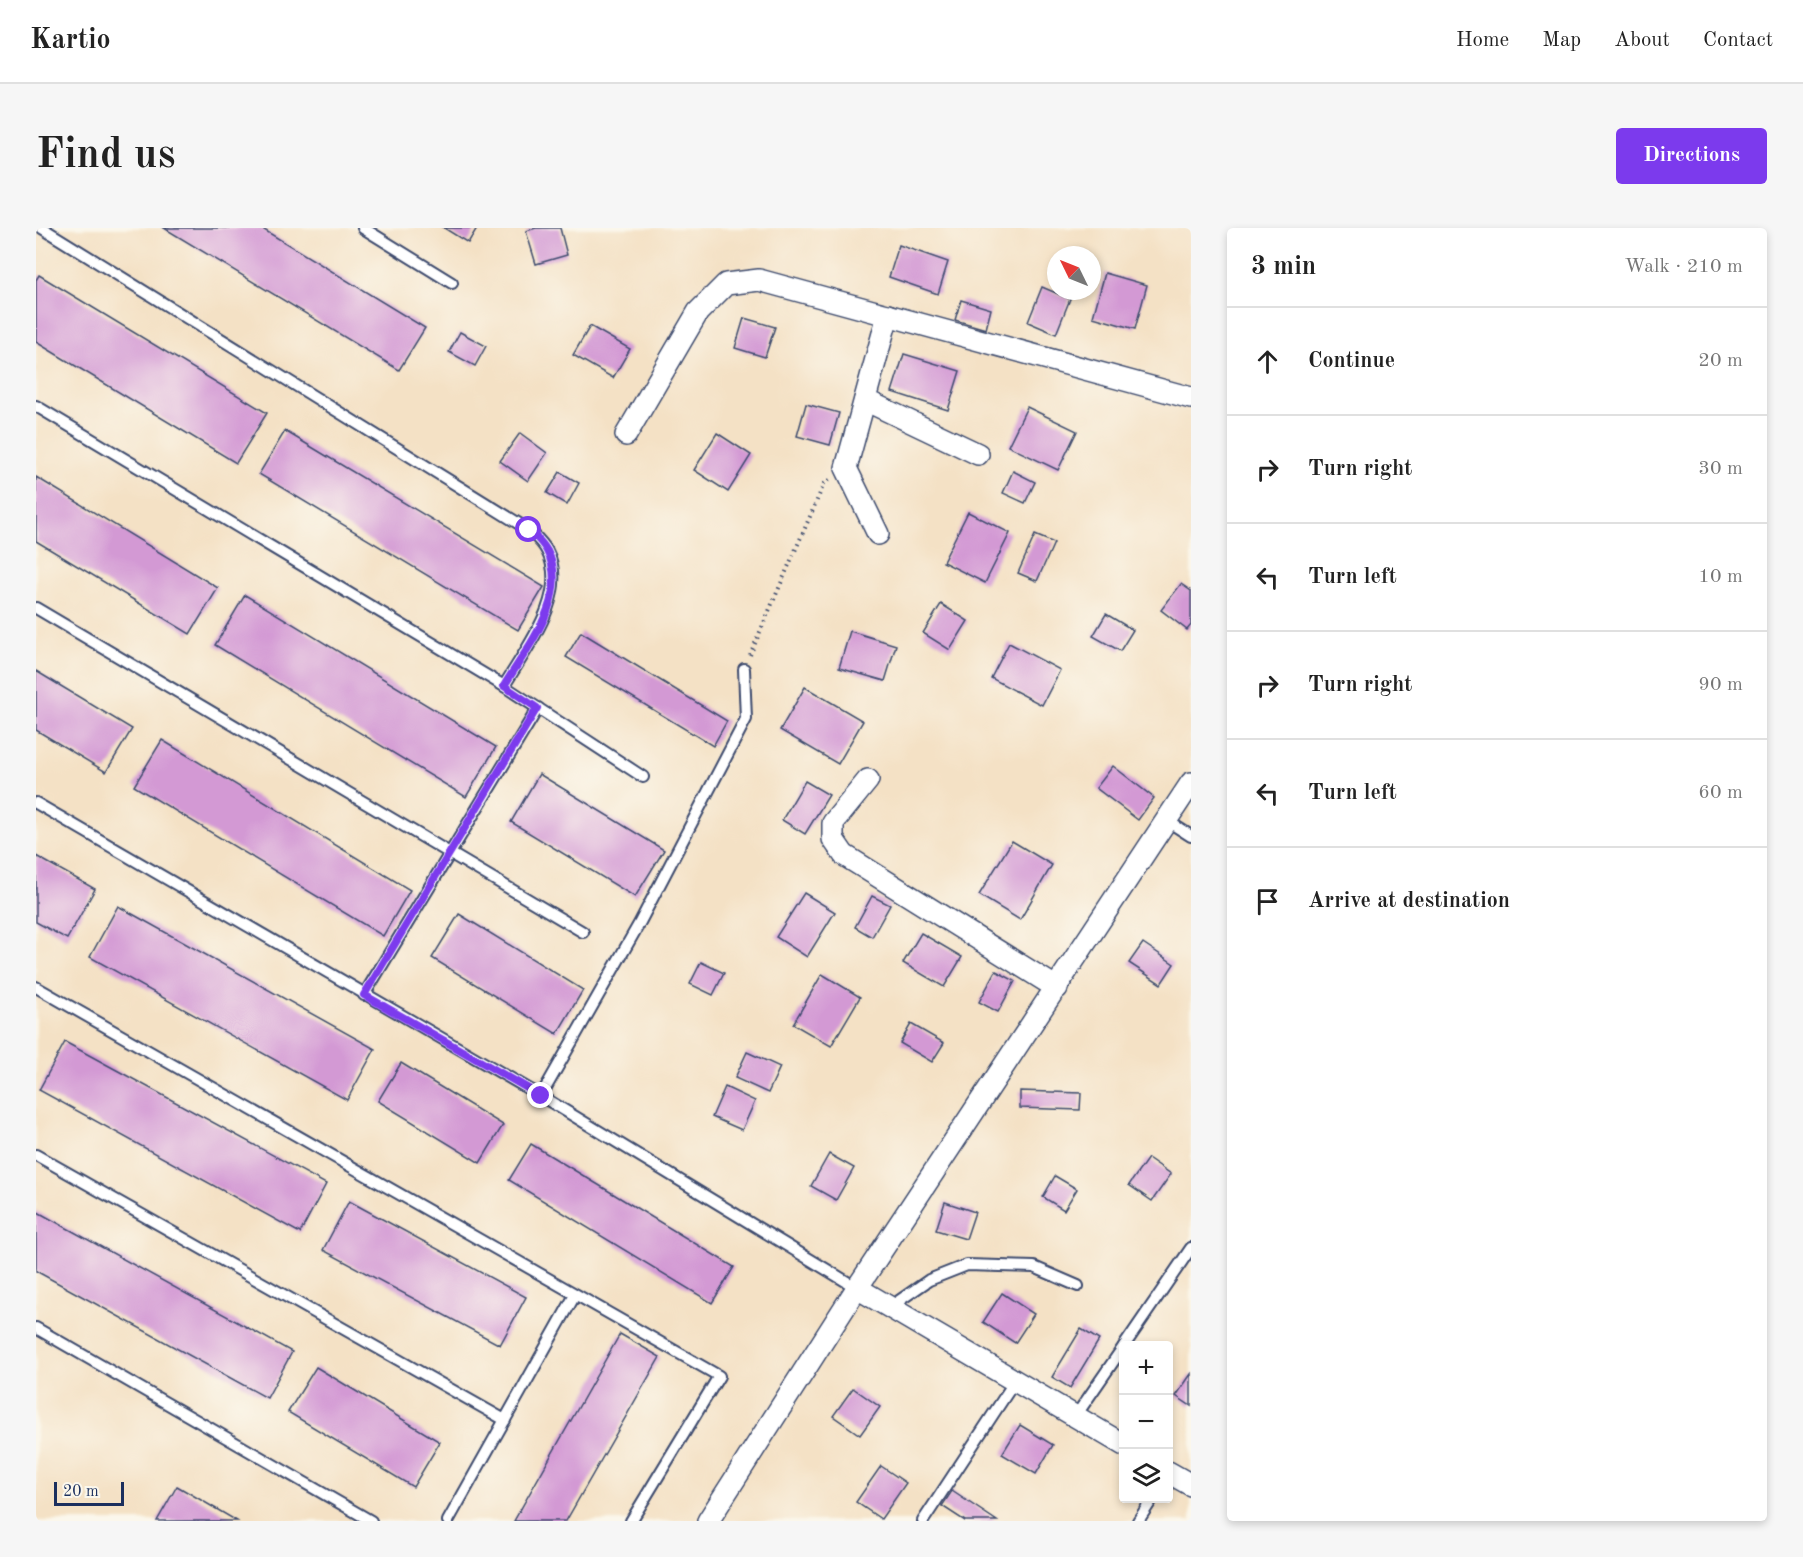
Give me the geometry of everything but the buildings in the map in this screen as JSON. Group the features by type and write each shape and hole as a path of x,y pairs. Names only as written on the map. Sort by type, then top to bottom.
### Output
{"street":[{"path":"626,435 698,312 726,284 759,280 1191,398"},
{"path":"878,534 846,468 888,315"},
{"path":"865,400 978,454"},
{"path":"868,780 833,824 833,839 844,855 1057,988"},
{"path":"708,1521 858,1288 1191,783"},
{"path":"858,1288 1119,1442"},
{"path":"1173,1475 1191,1485"}],"lane":[{"path":"42,228 529,530 547,552 553,582 547,614 504,686"},
{"path":"363,228 452,283"},
{"path":"36,406 504,686 643,777"},
{"path":"36,608 584,932"},
{"path":"541,1096 639,924 746,719 744,669"},
{"path":"364,995 537,708"},
{"path":"36,803 541,1096 858,1288"},
{"path":"1166,820 1191,836"},
{"path":"36,987 719,1376 631,1521"},
{"path":"36,1155 505,1420"},
{"path":"1127,1341 1191,1248"},
{"path":"890,1307 929,1280 967,1265 1034,1267 1078,1286"},
{"path":"448,1521 575,1295"},
{"path":"36,1328 371,1521"},
{"path":"1075,1417 1119,1353"},
{"path":"923,1521 1015,1381"},
{"path":"1138,1521 1150,1503"}],"path":[{"path":"744,669 824,484 846,468"}],"route":[{"path":"529,530 547,552 553,582 547,614 504,686 537,708 364,995 541,1096"}]}
